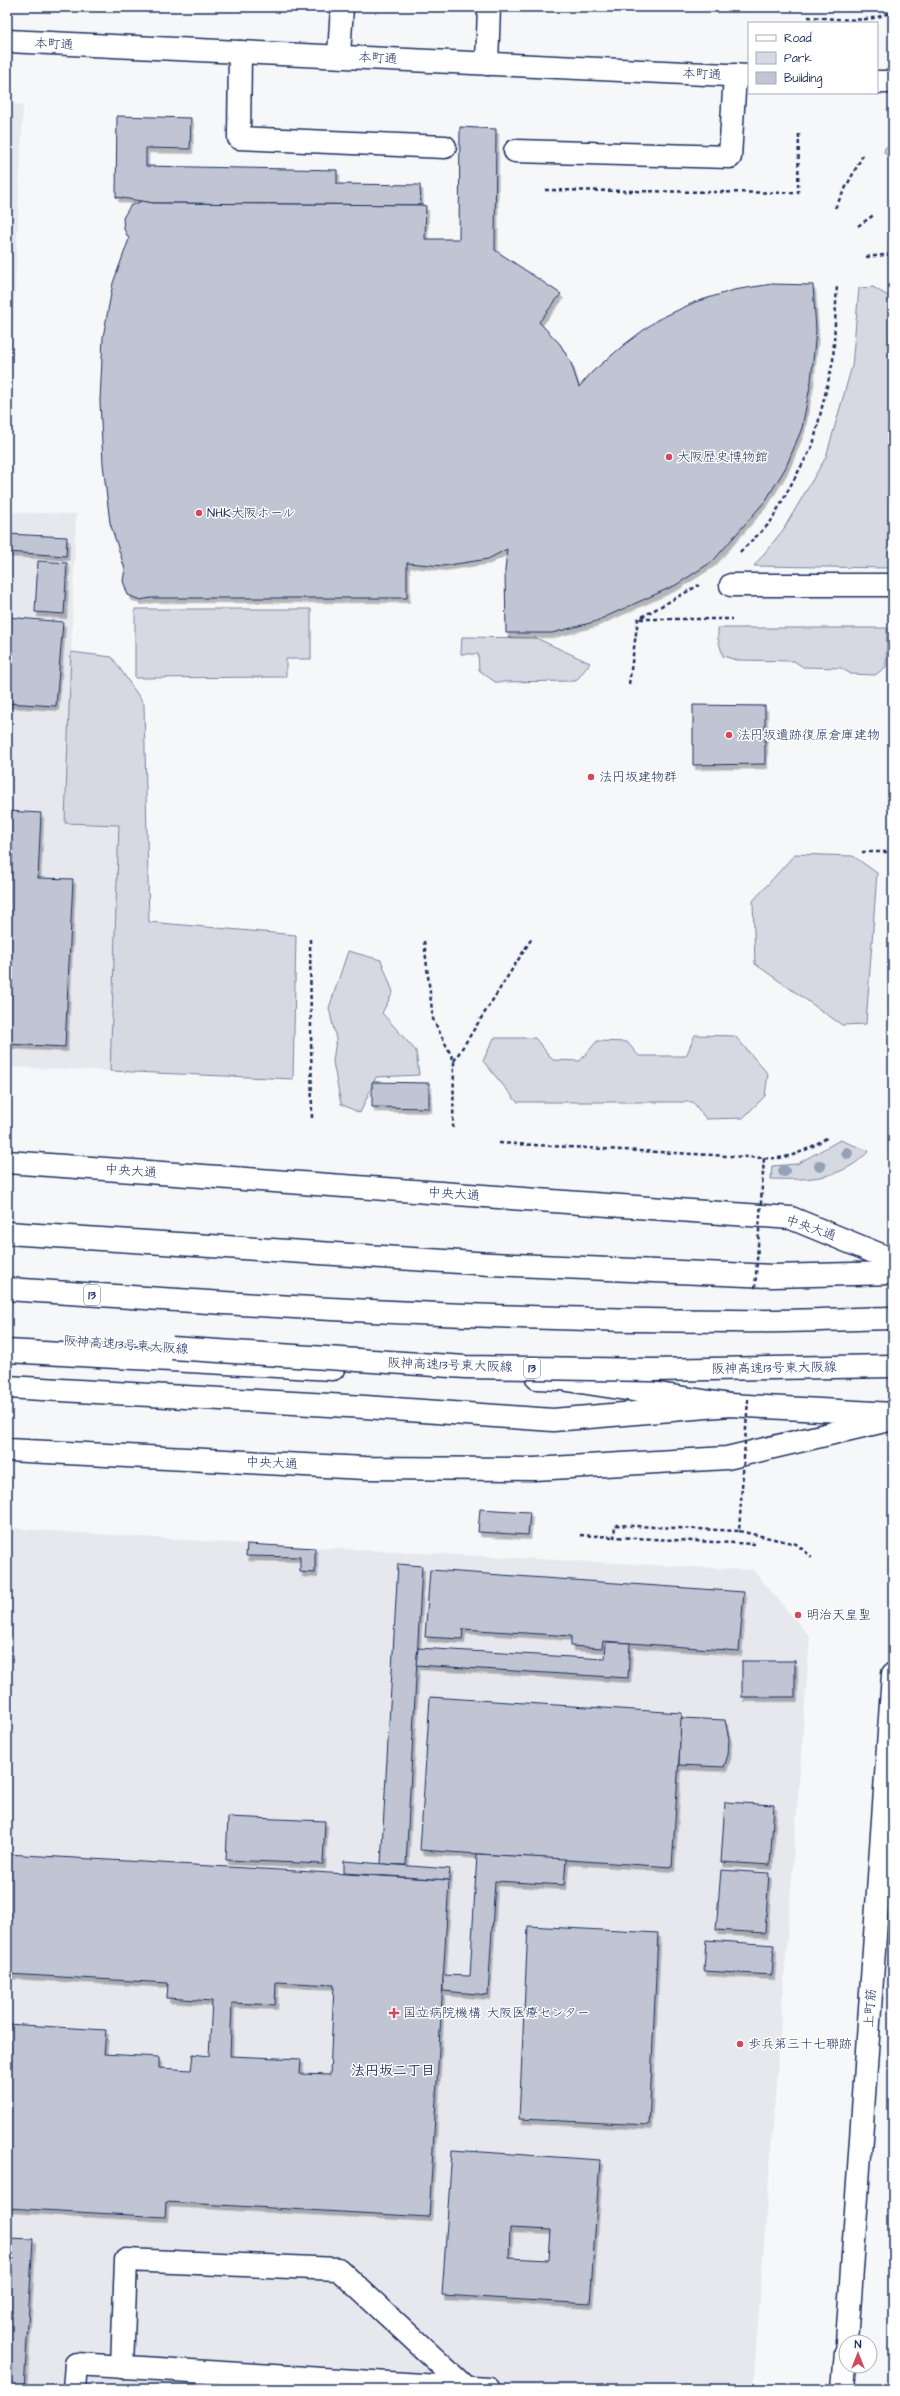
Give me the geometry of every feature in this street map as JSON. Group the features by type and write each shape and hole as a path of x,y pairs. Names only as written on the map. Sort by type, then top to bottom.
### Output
{"main road":[{"path":"339,55 342,7"},
{"path":"487,64 489,7"},
{"name":"本町通","path":"7,41 339,55 487,64 742,76"},
{"path":"240,52 239,138 445,147"},
{"path":"515,151 730,157 742,76"},
{"path":"878,82 893,82"},
{"path":"731,585 893,585"},
{"name":"中央大通","path":"7,1162 791,1218 893,1260"},
{"path":"7,1233 491,1264 772,1276 893,1273"},
{"name":"13","path":"7,1289 442,1315 733,1322 893,1318"},
{"name":"阪神高速13号東大阪線","path":"7,1337 466,1367 651,1370 893,1366"},
{"path":"7,1351 374,1372 561,1379 730,1405 893,1414"},
{"path":"7,1387 365,1407 553,1420 730,1405"},
{"name":"中央大通","path":"7,1450 365,1468 534,1469 727,1458 893,1419"},
{"name":"上町筋","path":"848,2334 893,1674"},
{"path":"122,2367 126,2260 338,2269 466,2388"},
{"path":"74,2389 76,2364 489,2389"},
{"path":"843,2389 844,2374"}],"path":[{"path":"808,17 860,20 883,17 893,11"},
{"path":"836,208 864,153"},
{"path":"858,226 875,214"},
{"path":"866,257 893,254"},
{"path":"737,556 770,523 813,445 833,361 836,285"},
{"path":"629,684 638,619 700,584"},
{"path":"862,852 887,852"},
{"path":"454,1061 532,938"},
{"path":"310,940 312,1121"},
{"path":"424,941 434,1019 454,1061 453,1128"},
{"path":"764,1158 779,1159 797,1155 828,1137"},
{"path":"739,1531 796,1544 812,1557"},
{"path":"580,1535 614,1536"}],"shaded area":[{"path":"7,104 23,105 7,471"},
{"path":"7,512 76,514 65,822 119,825 110,1071 7,1067"},
{"name":"国立病院機構 大阪医療センター","path":"7,1528 247,1544 753,1570 810,1637 753,2389 7,2389"}],"green space":[{"path":"893,145 893,163 884,152 885,148"},
{"path":"873,287 893,299 893,544 891,568 754,566 783,530 826,457 852,366 859,288"},
{"path":"135,609 311,609 311,659 286,659 286,677 135,678"},
{"path":"718,628 887,628 886,667 875,675 851,674 841,668 803,667 794,661 736,660 723,656 718,639"},
{"path":"462,637 536,638 590,663 576,681 495,682 479,670 478,654 461,654"},
{"path":"71,652 112,657 144,704 149,922 296,935 293,1079 110,1071 119,825 65,823"},
{"path":"795,854 853,856 877,873 866,1024 842,1025 755,964 753,901"},
{"path":"348,951 381,960 393,992 382,1013 416,1051 419,1075 376,1077 360,1113 341,1104 333,1062 336,1039 329,1008"},
{"path":"695,1035 735,1036 768,1074 765,1096 743,1118 706,1119 693,1102 517,1102 483,1061 494,1038 535,1038 553,1060 580,1061 597,1041 627,1042 639,1056 686,1056"},
{"path":"840,1140 869,1151 859,1161 836,1173 811,1178 771,1179 772,1166 797,1164"}],"building":[{"path":"117,116 191,118 190,149 146,148 146,166 337,170 337,184 420,185 421,205 153,203 116,197"},
{"path":"460,127 496,129 495,250 561,294 539,322 560,344 571,363 579,387 592,372 625,344 657,320 695,302 734,290 772,284 813,285 816,330 811,381 802,428 786,467 766,500 713,561 676,585 594,622 552,633 506,633 505,571 507,549 488,559 443,566 407,563 407,598 151,598 140,600 128,595 123,581 125,569 110,523 103,464 100,401 103,337 113,283 129,239 124,229 123,218 130,206 142,201 153,203 421,205 426,206 425,239 459,239"},
{"path":"7,534 67,537 66,556 7,552"},
{"path":"38,561 67,563 64,614 35,612"},
{"path":"7,617 63,622 56,706 7,703"},
{"name":"法円坂遺跡復原倉庫建物","path":"693,705 765,706 765,764 693,765"},
{"path":"7,811 41,813 38,878 73,879 65,1047 7,1044"},
{"path":"372,1082 429,1083 429,1108 372,1107"},
{"path":"480,1509 530,1512 528,1535 478,1532"},
{"path":"247,1544 315,1548 315,1573 300,1572 300,1557 246,1556"},
{"path":"398,1564 422,1566 406,1865 381,1864"},
{"path":"430,1570 744,1592 739,1651 603,1641 602,1648 571,1646 571,1636 463,1629 462,1639 425,1637"},
{"path":"606,1642 630,1643 628,1678 416,1665 418,1648 605,1659"},
{"path":"742,1661 795,1661 795,1697 742,1697"},
{"path":"430,1697 682,1713 672,1867 420,1850"},
{"path":"681,1718 725,1720 729,1739 728,1755 724,1767 679,1765"},
{"path":"725,1802 774,1805 770,1865 721,1862"},
{"path":"228,1817 325,1821 323,1864 226,1860"},
{"path":"7,1854 449,1880 429,2217 166,2202 165,2217 7,2208 7,2024 106,2030 104,2054 159,2057 159,2068 191,2070 193,2054 209,2056 212,2001 167,1998 168,1983 7,1974","holes":["276,1982 334,1985 330,2075 300,2074 301,2059 230,2056 232,2003 275,2005"]},
{"path":"477,1854 566,1859 564,1885 495,1881 488,1995 443,1991 443,1975 470,1976"},
{"path":"344,1861 450,1869 449,1880 344,1873"},
{"path":"721,1870 769,1873 765,1933 716,1930"},
{"path":"528,1926 658,1933 649,2125 519,2119"},
{"path":"706,1940 774,1945 772,1975 704,1971"},
{"path":"452,2150 600,2160 590,2304 442,2295","holes":["510,2228 551,2230 549,2260 509,2258"]},
{"path":"7,2238 33,2239 24,2389 7,2389"}],"place":[{"name":"大阪歴史博物館","path":"669,457"},
{"name":"NHK大阪ホール","path":"199,513"},
{"name":"法円坂遺跡復原倉庫建物","path":"729,735"},
{"name":"法円坂建物群","path":"591,777"},
{"name":"明治天皇聖","path":"798,1615"},
{"name":"国立病院機構 大阪医療センター","path":"394,2013"},
{"name":"歩兵第三十七聯跡","path":"740,2044"}],"district":[{"name":"法円坂二丁目","path":"393,2071"}]}
